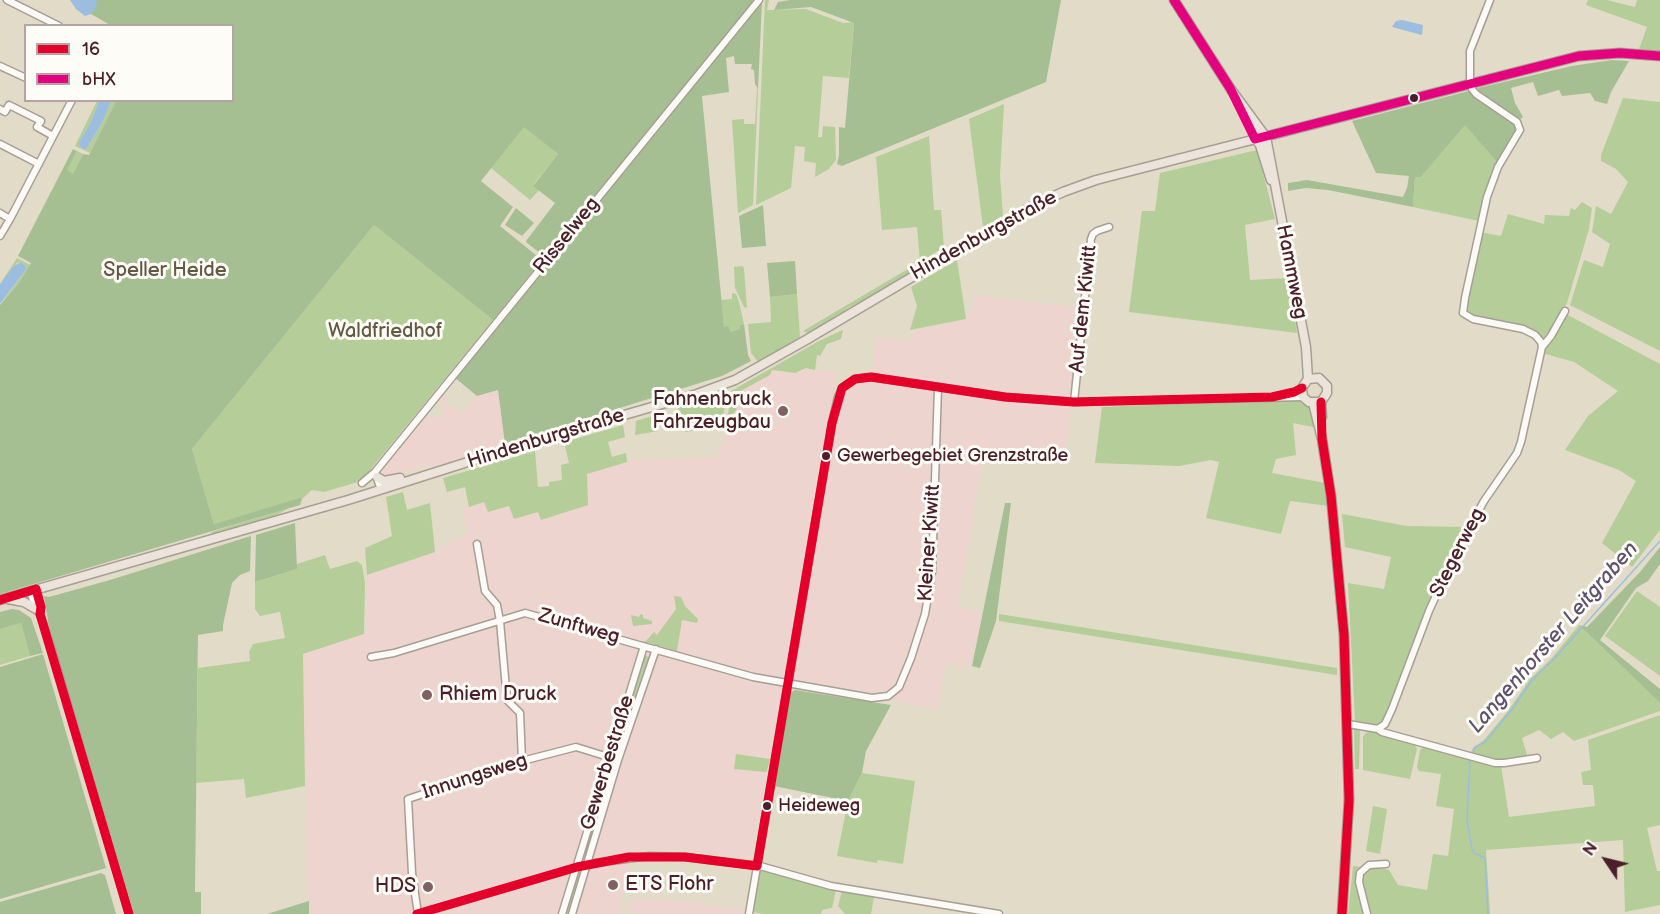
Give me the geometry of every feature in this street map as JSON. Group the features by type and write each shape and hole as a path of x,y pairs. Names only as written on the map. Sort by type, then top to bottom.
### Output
{"main road":[{"name":"Hammweg","path":"1174,0 1230,88 1258,139 1277,197 1311,378 1322,380 1327,386 1327,393 1317,402 1339,565 1348,724 1348,843 1342,914"},
{"name":"Hindenburgstraße","path":"2,600 381,489 534,441 697,394 735,380 1046,199 1096,180 1579,56 1620,52 1660,56"},
{"name":"Hammweg","path":"1230,88 1249,127 1258,139"},
{"path":"1311,378 1302,392 1317,402"},
{"name":"Hindenburgstraße","path":"376,475 391,481 425,471 439,471"},
{"path":"2,600 24,602 38,612"}],"street":[{"path":"7,0 55,24"},
{"name":"Risselweg","path":"362,483 376,475 759,0"},
{"path":"1490,0 1470,51 1470,83 1476,94 1517,122 1520,130 1498,167 1487,196 1463,313 1473,319 1523,329 1535,335 1542,346"},
{"path":"0,66 24,77"},
{"path":"0,236 26,191 70,102"},
{"path":"0,109 6,112 9,105 40,121 37,127 53,136"},
{"path":"0,144 39,164"},
{"path":"0,213 10,219"},
{"name":"Auf dem Kiwitt","path":"1074,402 1091,239 1097,231 1109,227"},
{"name":"Stegerweg","path":"1378,729 1385,724 1392,709 1429,611 1454,556 1484,501 1517,453 1524,433 1542,346 1551,336 1565,311"},
{"path":"749,914 832,423 842,388 855,379 872,377 1005,397 1074,402 1272,397 1302,392"},
{"name":"Kleiner Kiwitt","path":"788,685 882,698 894,692 905,675 919,635 932,572 938,387"},
{"path":"376,475 381,489"},
{"path":"477,544 485,591 497,605 507,700 520,713 522,761"},
{"path":"33,590 129,914"},
{"name":"Zunftweg","path":"371,657 525,613 532,613 718,668 788,685"},
{"name":"Gewerbestraße","path":"562,914 644,646"},
{"name":"Gewerbestraße","path":"572,914 618,760 656,649"},
{"path":"1348,724 1378,729 1495,763 1537,758"},
{"name":"Innungsweg","path":"418,914 412,873 408,799 522,761 576,747 618,760"},
{"path":"418,914 588,864 629,857 675,856 757,866 831,886 999,914"},
{"path":"1367,914 1359,882 1360,873 1370,865 1386,864"}],"shaded area":[{"path":"975,296 1081,307 1063,463 982,460 958,607 982,612 972,666 946,663 937,710 784,679 751,857 743,859 666,849 630,851 620,914 309,914 302,654 368,633 367,575 435,552 468,533 462,509 484,502 539,512 541,519 587,474 634,460 718,457 719,448 724,442 728,416 738,407 737,393 764,379 771,370 795,373 806,368 836,373 830,406 840,407 851,388 871,381 876,337 910,342 911,334 918,329 966,319"},
{"path":"498,389 505,444 436,466 384,476 382,469 384,463 421,418 430,415 431,418 445,415 441,400 435,400 443,390 447,404 460,415 477,396"},
{"path":"630,901 683,901 743,910 742,914 638,914 628,912"}],"green space":[{"name":"Speller Heide","path":"96,0 756,0 545,257 526,241 555,203 533,186 558,154 524,127 481,181 513,207 500,226 542,260 493,320 374,225 192,449 214,524 300,498 302,499 300,505 0,594 0,305 19,283 31,263 18,256 73,149 77,151 67,170 73,174 83,154 89,155 116,102 234,102 234,24 108,24 91,14"},
{"path":"765,0 769,0 767,10 806,9 843,23 854,22 849,78 823,76 818,137 822,137 823,126 835,127 836,160 829,169 815,177 816,163 804,161 805,147 795,146 791,188 756,205"},
{"path":"790,0 1061,0 1046,82 842,166 837,164 839,127 845,128 854,23 811,7 774,10 778,2"},
{"path":"1588,0 1607,0 1635,7 1637,0 1660,0 1660,51 1639,49 1647,27 1586,5"},
{"path":"762,1 758,89 755,84 754,70 751,69 752,64 735,64 734,56 726,58 729,92 702,96 724,327 728,326 731,332 740,329 740,325 744,324 748,355 751,361 722,376 505,444 498,390 477,396 454,377"},
{"path":"1612,60 1629,61 1611,92 1607,104 1595,101 1590,93 1562,96 1559,90 1538,96 1533,82 1511,88 1515,103 1523,117 1519,120 1477,91 1478,88 1572,66"},
{"path":"757,89 753,205 738,213 732,120 744,119 744,124 755,124"},
{"path":"1469,91 1513,122 1517,128 1497,162 1465,125 1421,177 1415,177 1413,207 1328,190 1306,188 1288,191 1288,183 1307,180 1403,197 1409,176 1376,173 1352,121"},
{"path":"1623,98 1660,102 1660,351 1570,305 1584,260 1603,267 1610,244 1592,232 1596,206 1611,214 1628,182 1616,169 1601,161 1601,155"},
{"path":"97,102 99,102 91,122 79,142 87,148 103,121 111,102 116,102 90,153 75,146"},
{"path":"1004,104 1000,175 1003,216 983,227 969,119"},
{"path":"1465,124 1497,162 1479,221 1413,207 1415,177 1421,177"},
{"path":"524,126 558,154 533,185 539,190 530,200 491,168"},
{"path":"929,136 934,210 941,210 944,247 920,262 917,227 882,230 876,157"},
{"path":"1257,150 1275,219 1245,225 1250,280 1288,278 1297,333 1129,312 1142,211 1155,211 1160,173"},
{"path":"77,151 83,154 73,174 66,171"},
{"path":"1582,202 1592,208 1589,229 1567,303 1548,337 1542,339 1539,336 1472,317 1465,312 1480,232 1501,236 1508,214 1544,224 1545,215 1569,216 1571,208 1575,210"},
{"path":"763,205 766,246 742,248 739,216"},
{"path":"516,208 534,223 522,236 505,225"},
{"name":"Waldfriedhof","path":"374,225 493,320 361,481 324,492 312,490 302,499 214,524 192,449"},
{"path":"17,258 30,265 19,283 0,305 27,268 21,262 17,263 0,284"},
{"path":"957,260 966,319 910,330 917,306 911,287"},
{"path":"795,261 797,294 770,297 767,263"},
{"path":"918,263 915,271 848,308 837,318 809,334 803,331"},
{"path":"743,266 747,308 744,307 735,288 734,267"},
{"path":"732,293 736,294 744,324 740,325 741,329 731,332 724,327 721,300 732,299"},
{"path":"797,294 800,337 796,342 760,363 758,362 751,353 748,324 771,322 770,297"},
{"path":"1566,314 1660,364 1660,530 1632,567 1602,543 1636,481 1619,470 1565,450 1588,416 1618,391 1574,362 1542,353"},
{"path":"843,330 841,339 827,344 820,356 817,355 815,370 806,368 795,373 772,370 770,375 737,393 738,407 728,416 731,391 819,341"},
{"path":"725,393 727,395 723,417 716,419 714,416 706,419 707,429 685,432 678,408"},
{"path":"1295,399 1313,410 1318,428 1293,423 1296,455 1276,459 1272,473 1325,483 1329,506 1290,501 1281,534 1206,518 1219,462 1211,460 1179,466 1095,463 1102,407"},
{"path":"659,414 661,423 656,426 658,431 635,435 636,421"},
{"path":"623,425 625,437 608,442 612,457 626,453 627,462 587,474 588,505 541,520 538,512 514,519 509,506 488,512 484,502 469,507 465,487 447,492 443,478 535,451 538,487 549,486 549,482 562,480 561,465 569,463 564,442"},
{"path":"403,492 407,510 430,503 435,552 367,575 365,548 392,536 386,497"},
{"path":"1005,503 1011,503 996,621 980,668 972,666"},
{"path":"289,508 273,517 214,535 211,532"},
{"path":"1342,514 1407,526 1467,527 1381,725 1355,721 1348,583 1384,589 1391,557 1345,547"},
{"path":"295,523 297,569 255,582 256,535"},
{"path":"251,536 250,571 240,575 232,583 223,631 198,635 195,892 201,892 201,914 134,914 49,628 44,596 49,597 110,580"},
{"path":"1660,547 1660,564 1648,581 1636,588 1600,640 1660,689 1660,703 1579,625 1587,627 1640,572"},
{"path":"325,555 330,569 357,561 362,565 365,583 364,634 303,654 305,786 246,798 244,779 196,783 198,668 250,661 249,652 253,644 285,638 280,612 260,616 255,609 255,582 297,569 297,564"},
{"path":"1637,591 1660,607 1660,676 1605,636"},
{"path":"674,596 681,597 685,606 698,619 697,623 682,620 677,651 645,642 654,632 657,635 676,609"},
{"path":"19,610 31,618 43,653 30,656 21,623 0,629 0,612"},
{"path":"641,614 643,618 652,621 652,624 633,626 631,615 639,617"},
{"path":"999,614 1337,668 1337,675 999,621"},
{"path":"21,623 30,656 0,665 0,629"},
{"path":"1579,625 1660,703 1660,711 1574,741 1563,732 1551,739 1539,730 1522,738 1528,758 1500,762 1470,754 1508,711 1530,679 1551,659"},
{"path":"43,654 106,868 0,899 0,667"},
{"path":"644,656 651,657 619,751 615,749"},
{"path":"795,690 891,705 866,751 862,773 848,801 774,786 789,694"},
{"path":"1660,715 1660,825 1647,828 1657,871 1660,871 1660,905 1625,912 1623,840 1486,850 1490,914 1369,914 1361,877 1371,867 1378,865 1377,868 1389,870 1398,885 1427,890 1433,854 1448,856 1454,809 1436,806 1441,774 1419,771 1417,767 1420,750 1423,747 1501,765 1509,817 1595,806 1593,785 1583,785 1581,772 1591,770 1588,740"},
{"path":"1354,728 1360,731 1359,769 1355,769"},
{"path":"1372,730 1414,743 1417,749 1410,779 1363,770 1363,737"},
{"path":"736,754 770,759 767,771 734,769"},
{"path":"609,766 615,767 589,854 583,855"},
{"path":"862,773 915,781 903,864 878,860 877,863 837,856 848,801"},
{"path":"1373,806 1387,809 1380,854 1366,851"},
{"path":"1353,866 1364,867 1360,870 1365,914 1348,914"},
{"path":"760,869 836,890 832,908 822,910 821,914 752,912"},
{"path":"101,873 105,875 116,914 0,914 0,902"},
{"path":"577,874 582,877 571,914 563,914"},
{"path":"842,891 874,897 871,914 845,914 838,906"},
{"path":"309,901 309,914 267,914"}],"water":[{"path":"70,0 96,0 97,6 91,14 85,16"},
{"path":"1402,20 1423,25 1422,35 1392,27 1396,21"},
{"path":"99,102 111,102 103,121 87,148 84,149 80,147 79,142 91,122"},
{"path":"21,262 27,268 0,304 0,284 14,266"}],"waterway":[{"name":"Langenhorster Leitgraben","path":"1473,753 1475,747 1485,742 1513,708 1532,680 1552,661 1660,541"},
{"name":"Langenhorster Leitgraben","path":"1470,759 1467,820 1472,849 1474,853 1485,858 1488,914"}],"transit line":[{"name":"bHX","path":"1174,0 1230,88 1255,139 1579,56 1620,53 1660,56"},
{"name":"16","path":"757,866 832,423 842,388 855,379 871,377 1005,397 1074,402 1272,397 1302,388"},
{"name":"16","path":"1321,402 1322,439 1331,496 1344,635 1349,800 1342,914"},
{"name":"16","path":"0,600 36,589 41,607 40,614 129,914"},
{"name":"16","path":"417,914 577,867 629,857 685,857 757,866"}],"place":[{"name":"Fahnenbruck Fahrzeugbau","path":"783,411"},
{"name":"Gewerbegebiet Grenzstraße","path":"826,456"},
{"name":"Rhiem Druck","path":"427,695"},
{"name":"Heideweg","path":"767,806"},
{"name":"ETS Flohr","path":"613,885"},
{"name":"HDS","path":"428,887"}]}
